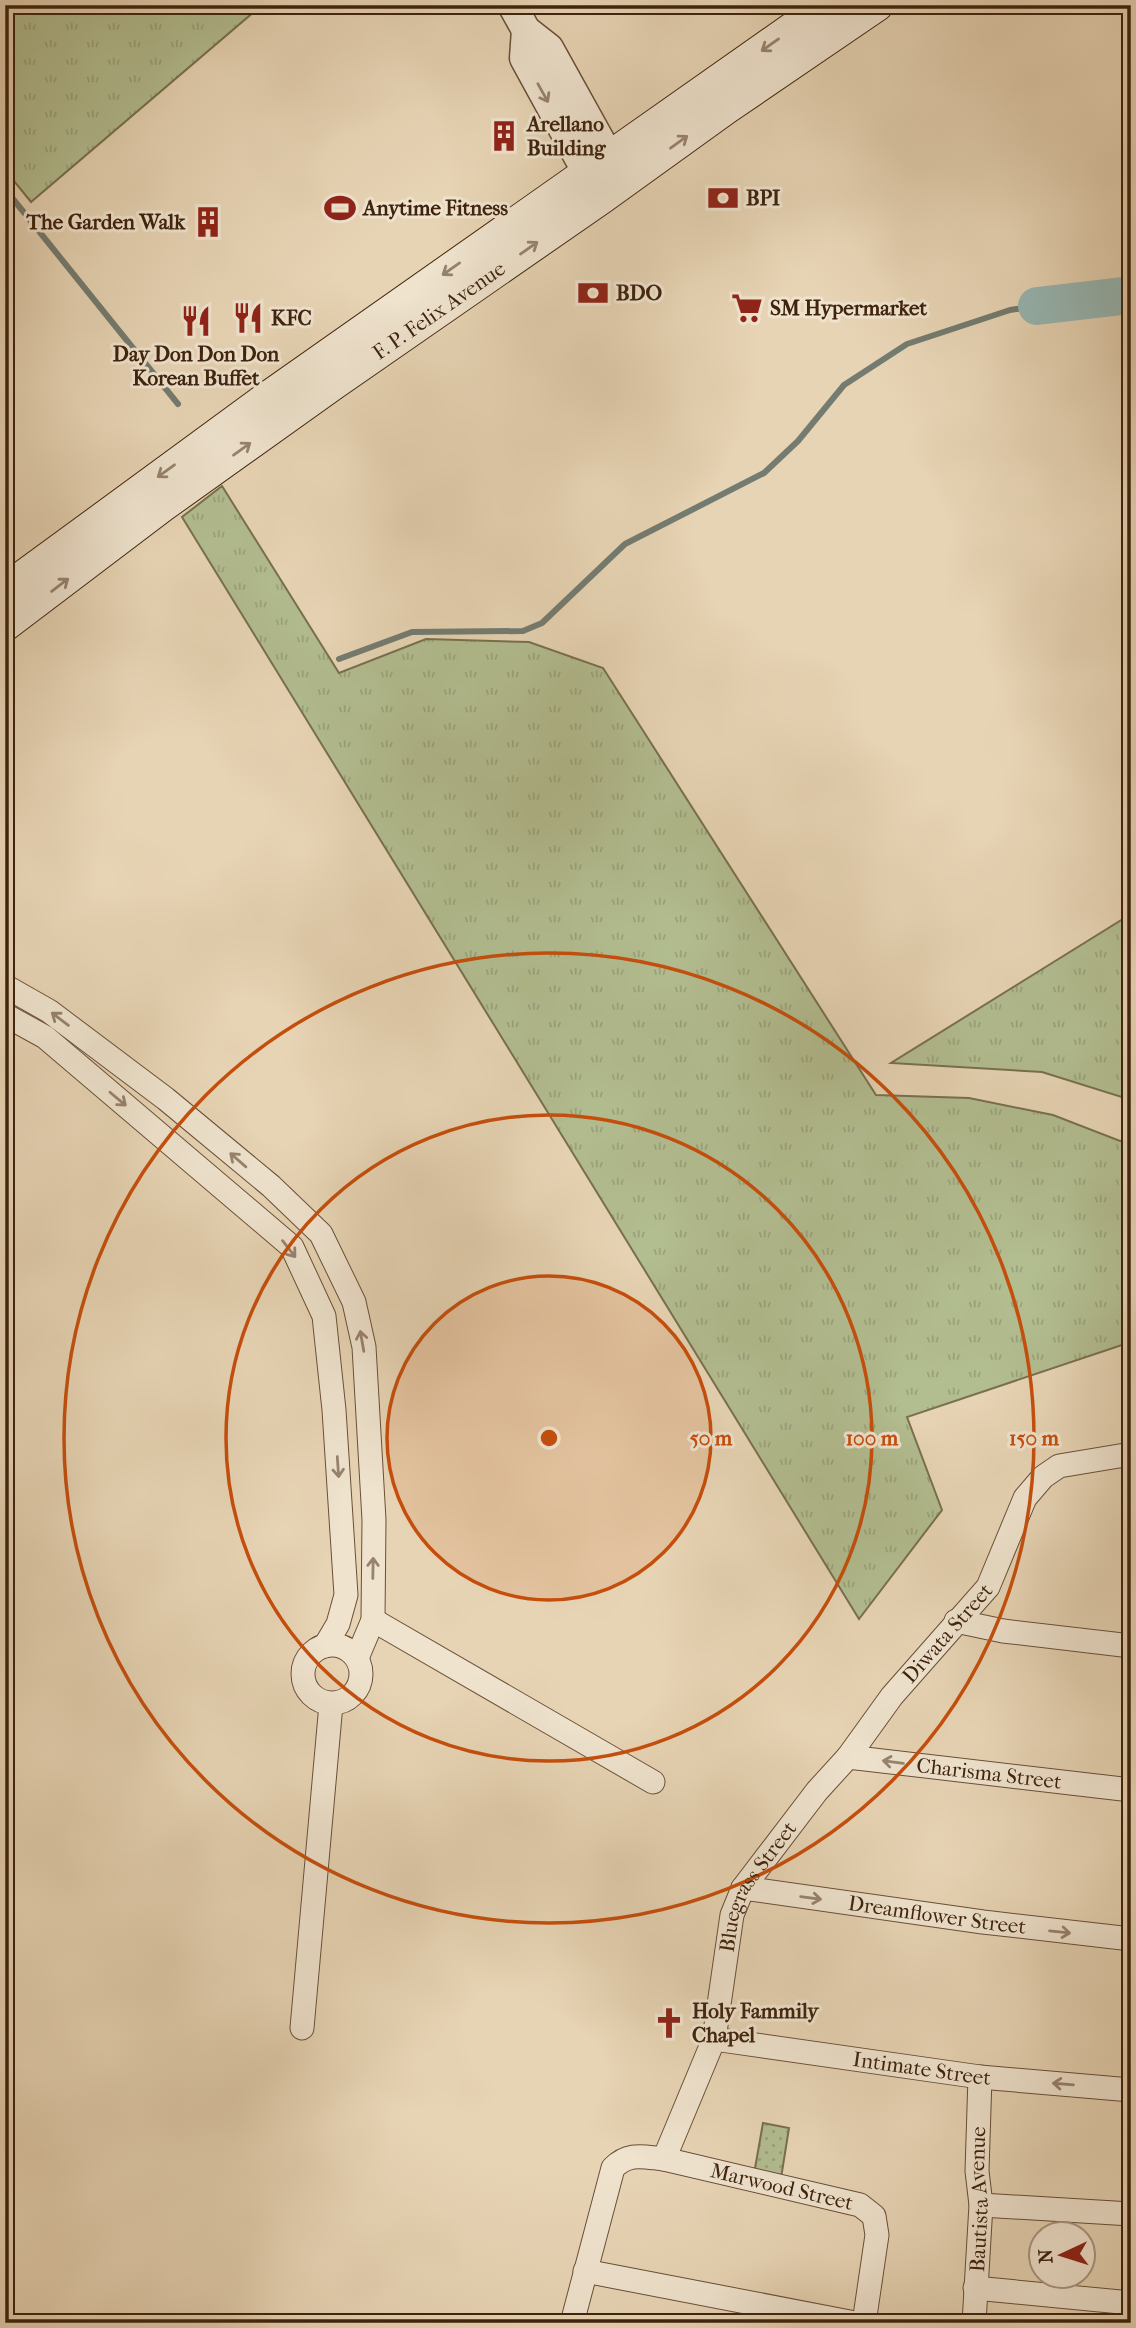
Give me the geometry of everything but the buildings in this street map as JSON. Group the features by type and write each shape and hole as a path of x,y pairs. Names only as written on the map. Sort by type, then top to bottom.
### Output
{"main road":[{"name":"F. P. Felix Avenue","path":"5,625 606,178 826,5"},
{"name":"F. P. Felix Avenue","path":"5,590 263,401 606,178 726,108 877,5"}],"street":[{"path":"512,5 526,30 549,48 575,123 606,178"},
{"path":"5,986 49,1011 166,1099 271,1186 321,1234 354,1302 364,1347 374,1520 373,1620 357,1658"},
{"path":"5,1015 44,1037 292,1247 324,1316 334,1410 345,1595 338,1624 325,1646 310,1656 303,1673 304,1682 314,1697 331,1704 340,1703 355,1693 362,1676 357,1658 343,1647 325,1646"},
{"path":"144,1121 166,1099"},
{"path":"324,1316 354,1302"},
{"name":"Diwata Street","path":"848,1757 892,1696 988,1587 1025,1498 1043,1477 1059,1466 1131,1454"},
{"path":"373,1620 653,1782"},
{"path":"956,1621 1003,1631 1131,1646"},
{"path":"302,2028 331,1704"},
{"name":"Charisma Street","path":"848,1757 1131,1790"},
{"name":"Bluegrass Street","path":"664,2159 714,2039 732,1914 743,1888 817,1791 848,1757"},
{"name":"Dreamflower Street","path":"743,1888 983,1923 1131,1938"},
{"name":"Intimate Street","path":"714,2039 980,2077 1131,2090"},
{"name":"Bautista Avenue","path":"974,2323 981,2205 977,2171 980,2077"},
{"path":"572,2323 613,2168 621,2159 634,2156 664,2159"},
{"name":"Marwood Street","path":"664,2159 860,2205 874,2216 877,2235 864,2323"},
{"path":"981,2205 1131,2214"},
{"path":"585,2271 855,2323"},
{"path":"975,2288 1131,2303"}],"green space":[{"path":"5,5 262,5 31,202 5,170"},
{"path":"222,486 339,673 426,639 529,642 603,668 876,1095 969,1098 1053,1115 1120,1141 1131,1139 1131,1342 907,1417 942,1510 859,1619 182,517"},
{"path":"1131,914 1131,1100 1042,1072 891,1063"},
{"path":"763,2123 789,2128 781,2178 754,2174"}],"waterway":[{"path":"5,189 178,404"},
{"path":"1037,306 1131,295"},
{"path":"339,659 412,632 523,631 542,623 625,544 764,473 798,441 844,385 907,344 1010,310 1037,306"}],"place":[{"name":"Arellano Building","path":"504,136"},
{"name":"BPI","path":"723,198"},
{"name":"Anytime Fitness","path":"340,208"},
{"name":"The Garden Walk","path":"208,222"},
{"name":"BDO","path":"593,293"},
{"name":"SM Hypermarket","path":"747,308"},
{"name":"KFC","path":"248,318"},
{"name":"Day Don Don Don Korean Buffet","path":"196,321"},
{"name":"Holy Fammily Chapel","path":"669,2023"}]}
